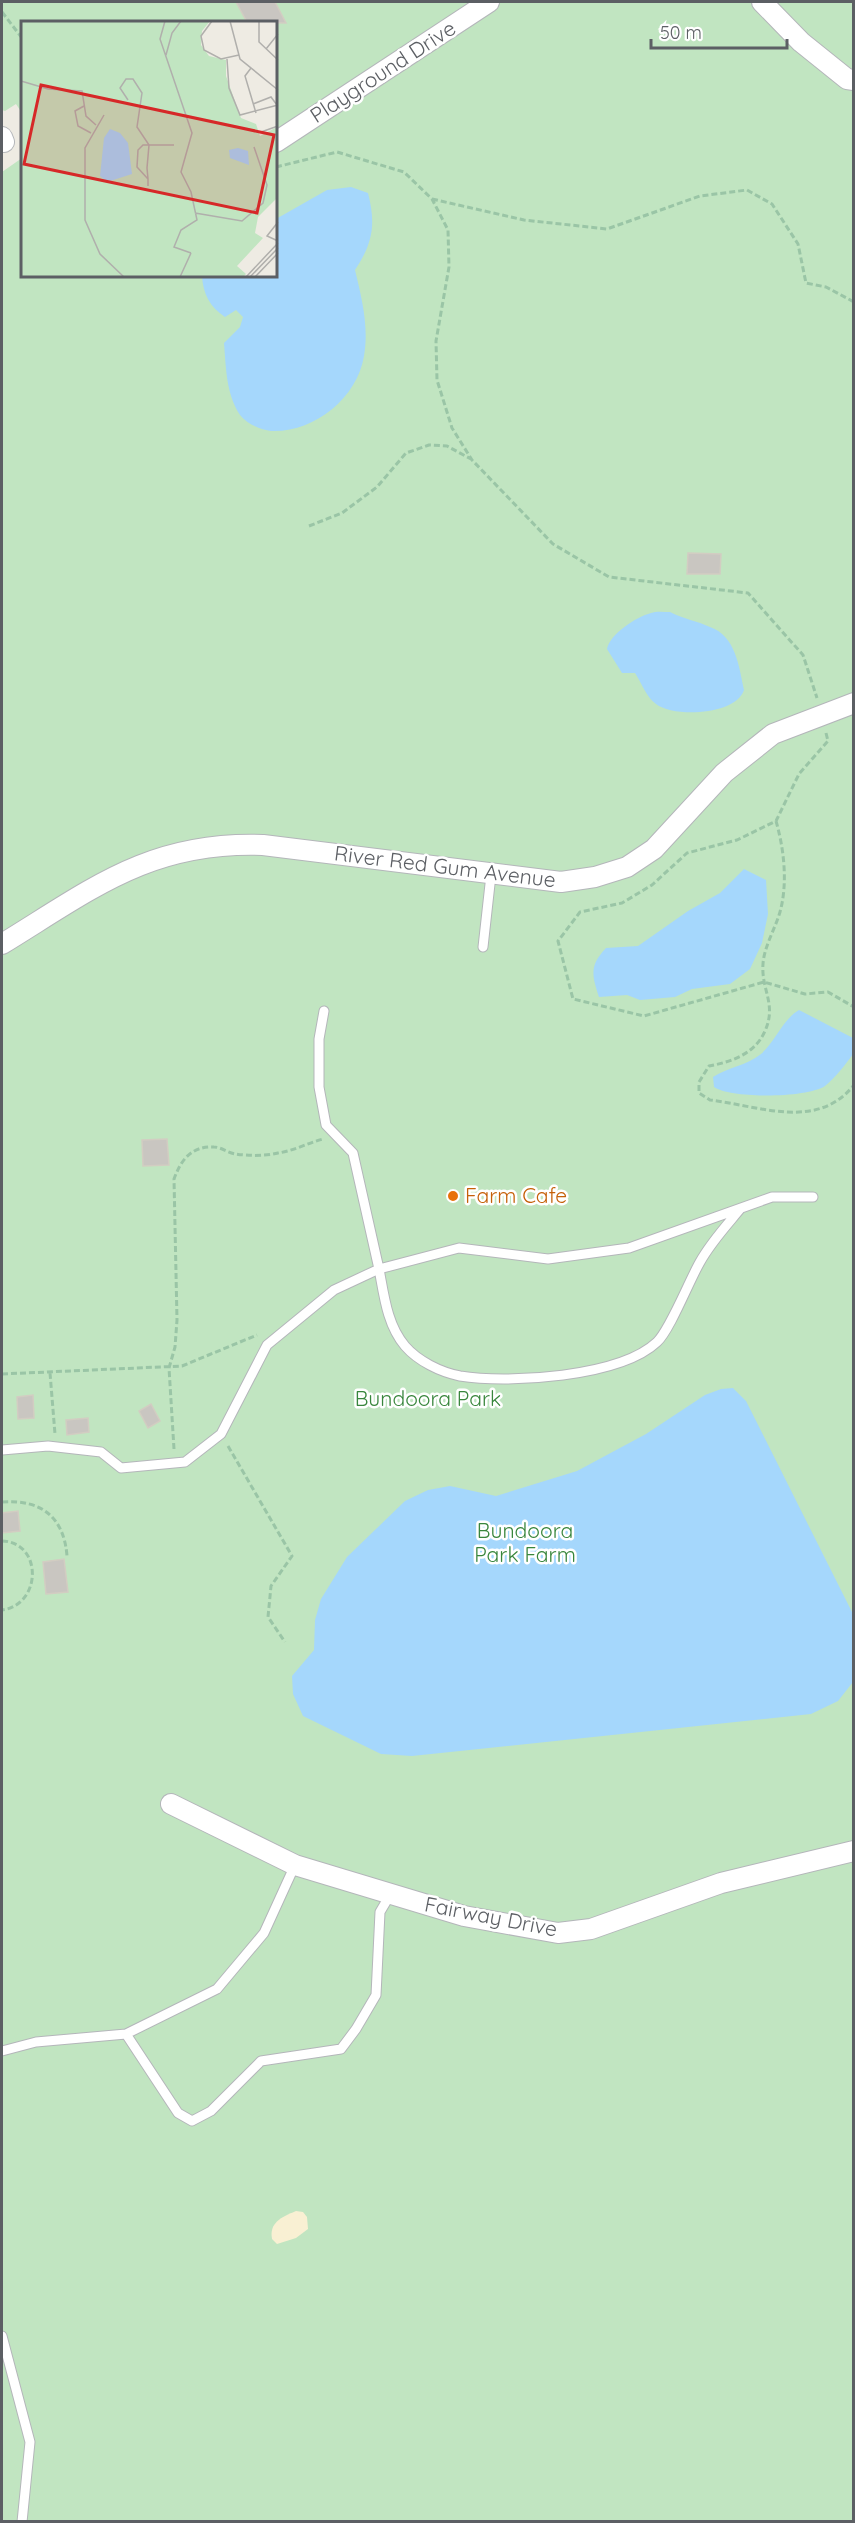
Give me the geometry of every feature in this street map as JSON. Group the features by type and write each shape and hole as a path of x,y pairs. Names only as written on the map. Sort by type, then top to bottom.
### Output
{"street":[{"name":"Playground Drive","path":"278,141 489,2"},
{"path":"762,2 801,42 848,79 854,80"},
{"name":"River Red Gum Avenue","path":"2,944 110,877 161,856 224,843 263,845 561,882 595,877 627,867 654,849 724,772 773,734 854,703"},
{"name":"Fairway Drive","path":"171,1804 295,1865 464,1916 558,1933 591,1929 721,1883 854,1851"}],"lane":[{"path":"483,947 491,875"},
{"path":"324,1011 319,1039 319,1087 326,1125 353,1153 394,1332 406,1347 426,1364 458,1376 512,1380 590,1371 641,1354 658,1341 700,1261 741,1208"},
{"path":"2,1450 56,1447 100,1452 121,1468 185,1462 221,1434 267,1345 334,1290 379,1269 459,1248 548,1259 629,1248 771,1197 813,1197"},
{"path":"2,2051 36,2042 126,2034 217,1989 264,1933 295,1865"},
{"path":"126,2034 178,2113 192,2121 211,2111 261,2061 341,2049 376,1995 380,1912 390,1895"},
{"path":"2,2336 30,2442 22,2522"}],"path":[{"path":"2,12 21,37"},
{"path":"278,167 337,152 404,172 432,199 448,230 448,267 436,341 437,380 452,428 472,460 553,544 609,577 748,593 803,655 823,714 828,741 799,774 776,821 737,840 687,853 652,885 622,903 580,912 558,941 573,999 644,1016 764,982 805,994 828,992 854,1007"},
{"path":"432,199 524,220 607,229 699,195 747,190 772,204 798,244 806,283 826,287 854,302"},
{"path":"309,526 342,513 377,487 406,453 429,445 447,446 472,460"},
{"path":"776,821 781,839 785,885 781,910 763,963 764,982 769,995 771,1013 764,1033 749,1052 730,1062 709,1066 699,1082 699,1093 710,1100 795,1113 816,1112 842,1099 854,1085"},
{"path":"174,1463 169,1368 175,1347 177,1320 174,1179 184,1157 193,1151 215,1147 236,1154 278,1153 335,1135"},
{"path":"2,1374 169,1368 183,1366 256,1335 280,1335"},
{"path":"50,1372 56,1447"},
{"path":"221,1434 292,1556 271,1586 268,1617 285,1642"},
{"path":"2,1502 27,1502 52,1518 66,1537 68,1556"},
{"path":"2,1541 19,1547 28,1557 33,1570 33,1583 27,1596 17,1605 2,1610"}],"green space":[{"name":"Bundoora Park","path":"2,2 853,2 853,2521 2,2521 2,172 21,159 21,278 278,278 278,21 21,21 21,112 16,104 5,111 2,110"}],"sand":[{"path":"296,2211 303,2212 307,2217 308,2229 296,2238 277,2244 272,2239 274,2225 281,2218"}],"water":[{"path":"351,187 368,193 372,214 369,242 355,270 365,324 364,356 360,372 343,399 317,419 287,430 271,431 259,428 240,415 235,407 228,380 224,343 240,327 243,317 236,310 225,317 215,309 206,294 202,278 278,278 278,218 327,190"},
{"path":"655,612 670,612 719,631 726,637 735,653 744,690 739,698 729,705 704,712 676,711 656,704 647,694 635,673 622,673 607,649 609,643 631,622"},
{"path":"744,869 766,880 768,914 762,943 750,969 730,984 692,989 675,997 640,1000 627,995 599,997 594,966 606,948 638,946 688,911 720,893"},
{"path":"799,1010 853,1038 853,1054 829,1083 816,1090 803,1093 770,1096 736,1094 714,1087 713,1077 761,1054 788,1019"},
{"path":"733,1388 746,1401 853,1614 853,1682 838,1701 811,1714 412,1756 381,1754 303,1716 293,1694 292,1676 314,1650 315,1620 321,1599 347,1557 405,1501 428,1490 450,1486 496,1496 577,1471 646,1434 705,1395 721,1389"}],"building":[{"path":"236,2 275,2 286,23 278,21 246,21"},
{"path":"688,553 721,554 720,574 687,574"},
{"path":"167,1139 169,1165 143,1166 142,1140"},
{"path":"33,1395 34,1418 18,1419 17,1397"},
{"path":"151,1404 160,1421 148,1428 139,1411"},
{"path":"88,1418 89,1432 67,1435 66,1420"},
{"path":"18,1511 20,1531 2,1533 2,1513"},
{"path":"64,1559 68,1592 46,1594 43,1562"}],"place":[{"name":"Farm Cafe","path":"453,1196"}],"park label":[{"name":"Bundoora Park Farm","path":"525,1543"}]}
